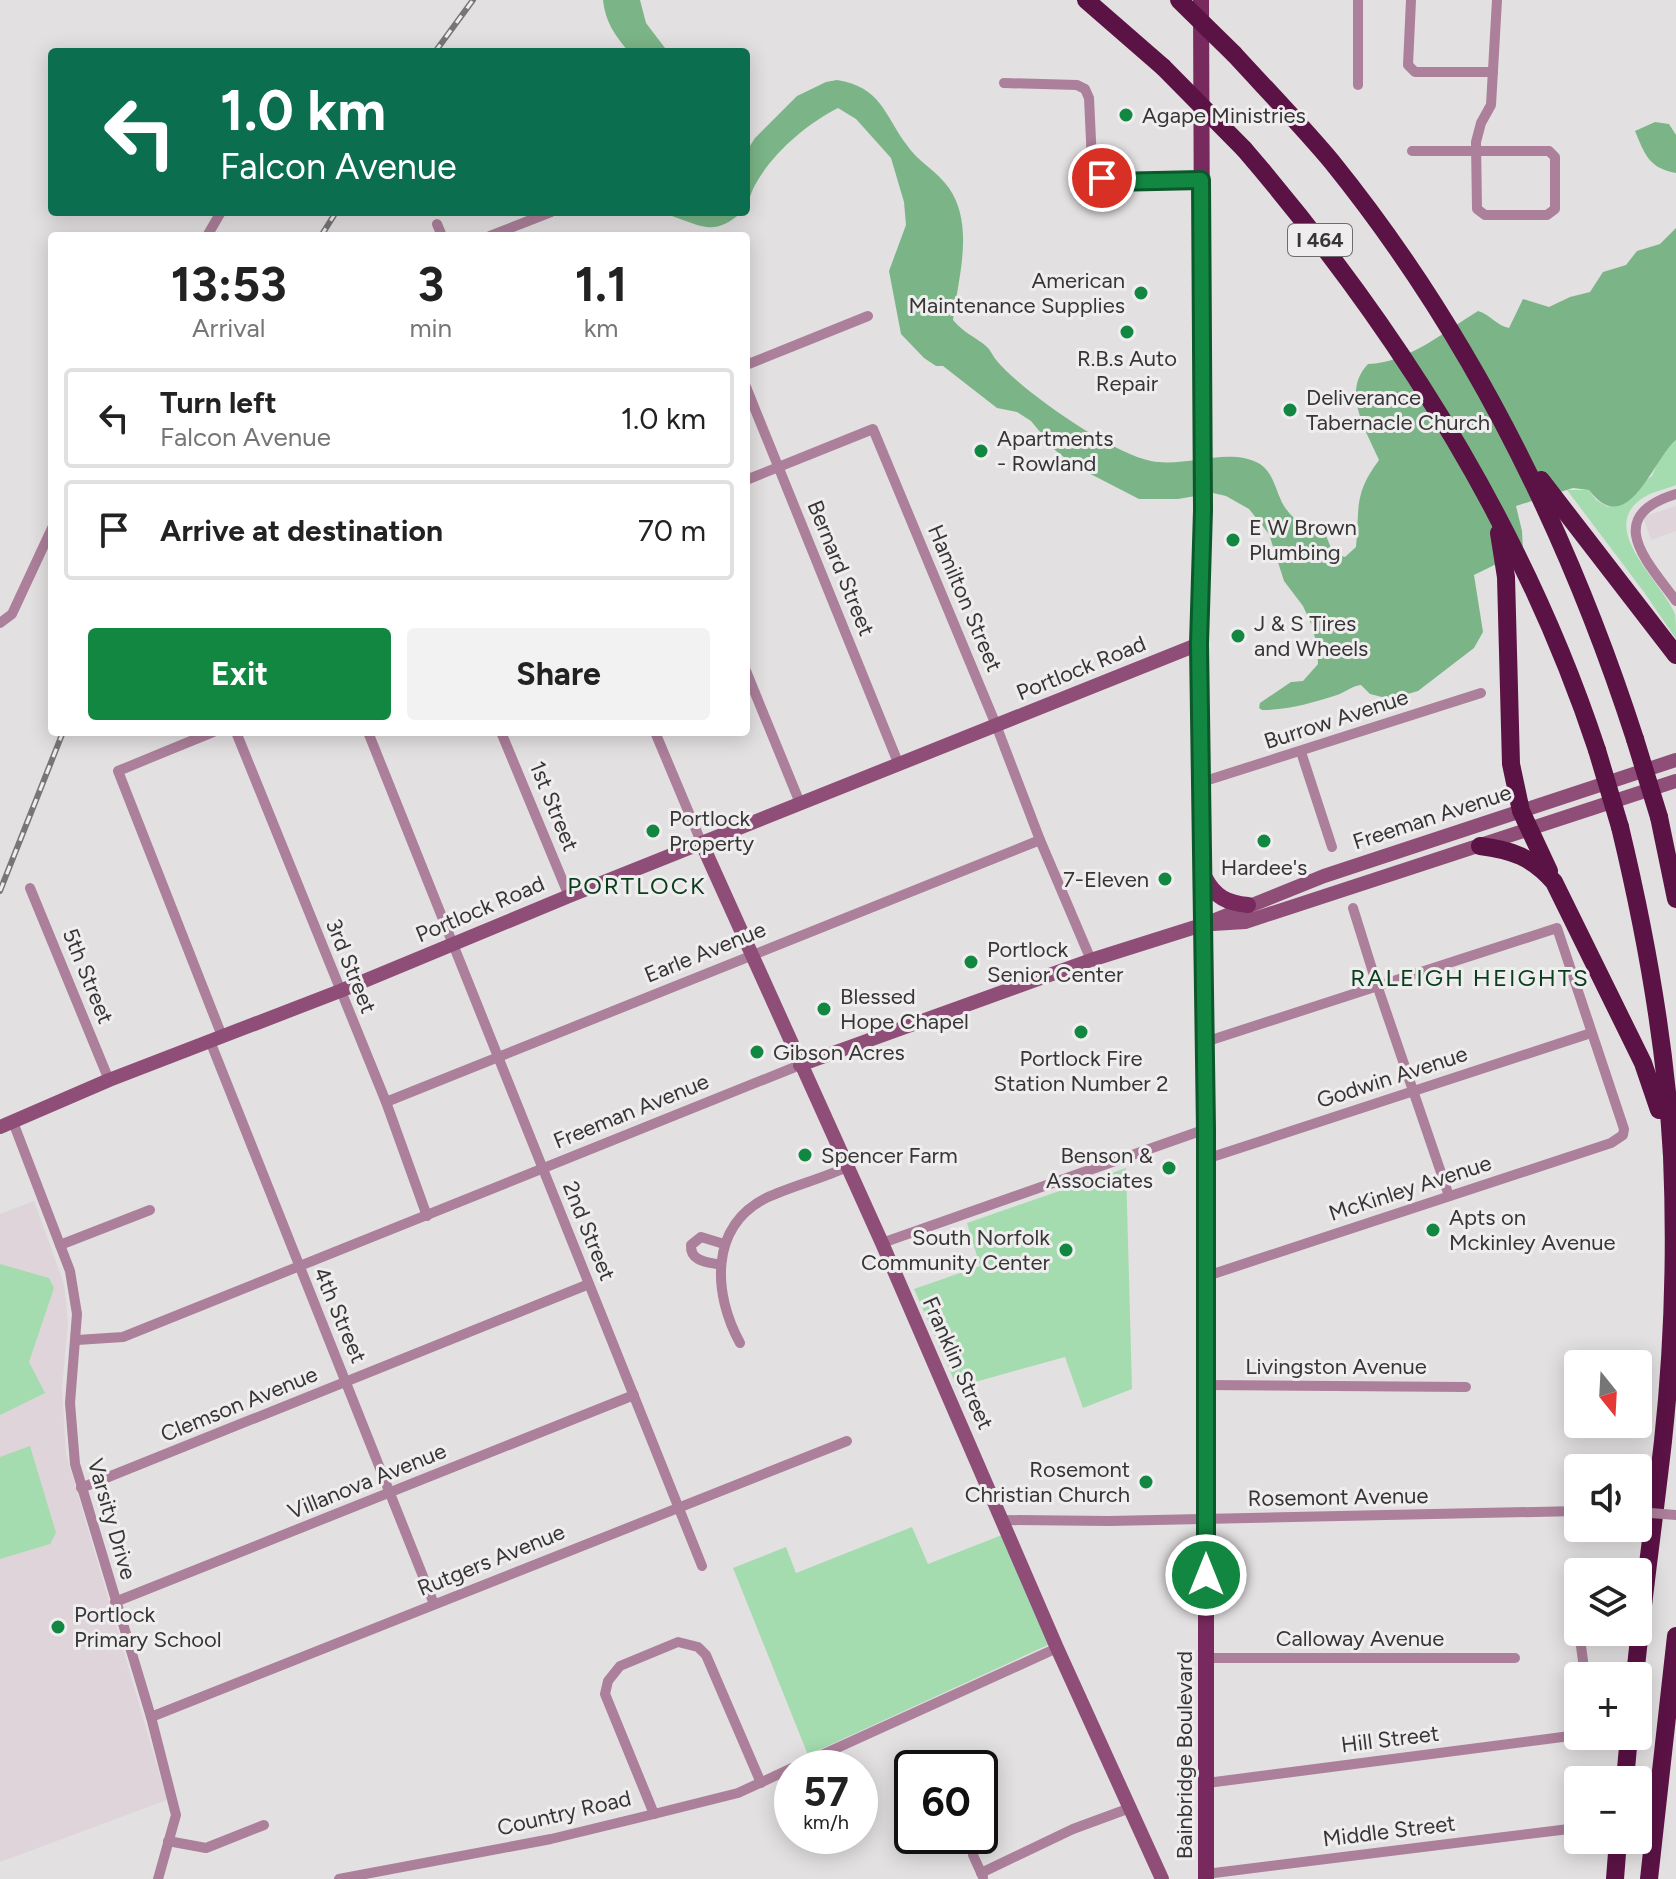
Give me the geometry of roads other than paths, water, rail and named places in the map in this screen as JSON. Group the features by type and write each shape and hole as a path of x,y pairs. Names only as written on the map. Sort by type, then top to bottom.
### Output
{"highway":[{"name":"I 464","path":"1086,0 1163,67 1244,149 1317,237 1390,336 1452,434 1523,567 1571,677 1597,750 1637,898 1653,986 1672,1172 1672,1297 1666,1407 1637,1662"},
{"name":"I 464","path":"1179,0 1234,54 1331,162 1389,238 1435,308 1556,514"},
{"path":"1494,511 1506,577 1509,740 1521,811 1643,1063 1657,1103 1672,1172"},
{"path":"1556,514 1676,655"},
{"path":"1556,514 1635,739 1659,817 1676,899"},
{"path":"1480,846 1518,853 1533,861 1554,882"},
{"path":"1649,1876 1676,1636"},
{"path":"1615,1879 1617,1854"}],"main road":[{"name":"Bainbridge Boulevard","path":"1201,0 1203,510 1199,644 1205,924 1206,1876"},
{"name":"Portlock Road","path":"7,1125 109,1080 340,991 1199,644"},
{"name":"Freeman Avenue","path":"800,1065 1091,960 1205,924 1324,876 1676,760"},
{"name":"Freeman Avenue","path":"1205,924 1245,922 1676,781"},
{"name":"Franklin Street","path":"702,844 882,1243 1057,1648 1162,1879"},
{"path":"1204,877 1221,898 1248,905"}],"street":[{"path":"1358,0 1358,85"},
{"path":"1411,0 1408,65 1415,72 1493,72"},
{"path":"1412,151 1476,151 1549,151 1555,157 1555,209 1547,215 1485,215 1477,209 1476,151 1481,123 1491,105 1497,0"},
{"path":"1004,83 1077,85 1085,89 1089,98 1092,162 1105,180 1201,180"},
{"path":"500,232 541,216"},
{"path":"437,224 440,232"},
{"path":"750,363 868,316"},
{"name":"Bernard Street","path":"750,397 899,765"},
{"name":"Hamilton Street","path":"778,467 873,429 1091,960"},
{"path":"750,478 778,467"},
{"path":"1676,494 1641,511 1636,523 1640,549 1676,601"},
{"path":"0,623 12,614 48,537"},
{"path":"750,681 800,803"},
{"name":"Burrow Avenue","path":"1202,782 1481,693"},
{"name":"4th Street","path":"203,736 118,771 298,1267 434,1604"},
{"name":"3rd Street","path":"238,736 386,1102 427,1216"},
{"name":"2nd Street","path":"370,736 702,1566"},
{"name":"1st Street","path":"503,736 569,896"},
{"name":"Franklin Street","path":"657,736 702,844"},
{"path":"1301,752 1332,847"},
{"name":"Earle Avenue","path":"386,1102 1040,840"},
{"name":"5th Street","path":"30,888 109,1080"},
{"path":"1353,908 1449,1196"},
{"path":"1205,1042 1557,928 1591,1033"},
{"name":"Godwin Avenue","path":"1206,1159 1591,1033"},
{"name":"McKinley Avenue","path":"1207,1276 1611,1143 1623,1135 1622,1120 1591,1033"},
{"name":"Freeman Avenue","path":"77,1340 123,1337 800,1065"},
{"name":"Varsity Drive","path":"7,1125 60,1245 75,1296 77,1340 70,1403 75,1464 151,1717 176,1815 158,1879"},
{"path":"882,1243 1206,1129"},
{"path":"740,1343 726,1312 721,1265 724,1244 741,1217 766,1199 847,1167"},
{"path":"60,1245 150,1210"},
{"path":"721,1265 697,1260 691,1245 701,1237 724,1244"},
{"name":"Clemson Avenue","path":"81,1488 589,1284"},
{"name":"Livingston Avenue","path":"1206,1385 1466,1387"},
{"name":"Villanova Avenue","path":"115,1602 634,1395"},
{"name":"Rutgers Avenue","path":"151,1717 847,1441"},
{"name":"Rosemont Avenue","path":"1003,1520 1564,1511"},
{"path":"1652,1513 1676,1515"},
{"path":"654,1814 605,1694 608,1681 620,1666 678,1642 698,1647 706,1655 761,1783"},
{"path":"1581,1646 1583,1662"},
{"name":"Country Road","path":"832,1750 1057,1648"},
{"name":"Calloway Avenue","path":"1206,1658 1515,1658"},
{"name":"Hill Street","path":"1207,1783 1564,1737"},
{"name":"Country Road","path":"339,1879 551,1839 738,1793 774,1777"},
{"path":"973,1855 982,1876 1053,1838 1130,1808"},
{"path":"168,1841 206,1848 264,1825"},
{"name":"Middle Street","path":"1206,1876 1564,1830"}],"railway":[{"path":"438,48 473,0"},
{"path":"324,232 334,216"},
{"path":"0,891 61,736"}],"place":[{"name":"Agape Ministries","path":"1126,115"},
{"name":"American Maintenance Supplies","path":"1141,293"},
{"name":"R.B.s Auto Repair","path":"1127,332"},
{"name":"Deliverance Tabernacle Church","path":"1290,410"},
{"name":"Apartments - Rowland","path":"981,451"},
{"name":"E W Brown Plumbing","path":"1233,540"},
{"name":"J & S Tires and Wheels","path":"1238,636"},
{"name":"Portlock Property","path":"653,831"},
{"name":"Hardee's","path":"1264,841"},
{"name":"7-Eleven","path":"1165,879"},
{"name":"Portlock Senior Center","path":"971,962"},
{"name":"Blessed Hope Chapel","path":"824,1009"},
{"name":"Portlock Fire Station Number 2","path":"1081,1032"},
{"name":"Gibson Acres","path":"757,1052"},
{"name":"Spencer Farm","path":"805,1155"},
{"name":"Benson & Associates","path":"1169,1168"},
{"name":"Apts on Mckinley Avenue","path":"1433,1230"},
{"name":"South Norfolk Community Center","path":"1066,1250"},
{"name":"Rosemont Christian Church","path":"1146,1482"},
{"name":"Portlock Primary School","path":"58,1627"}],"district":[{"name":"PORTLOCK","path":"637,885"},
{"name":"RALEIGH HEIGHTS","path":"1470,977"}]}
